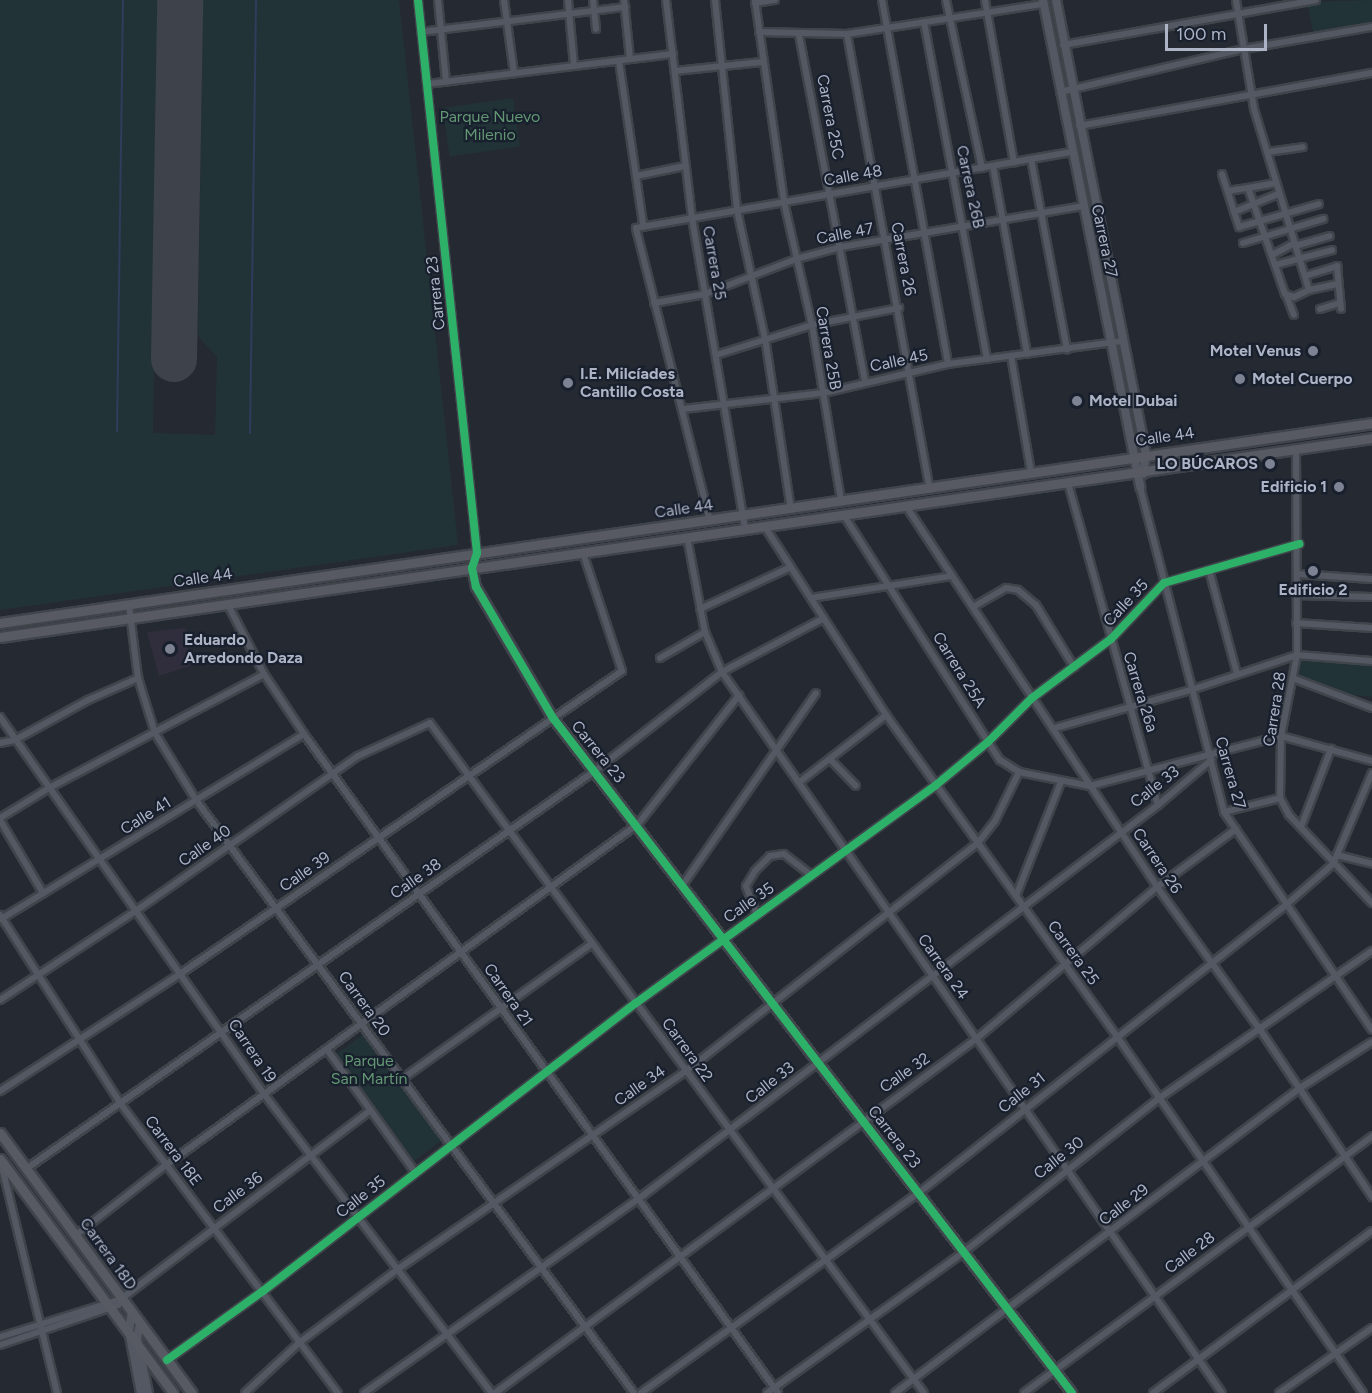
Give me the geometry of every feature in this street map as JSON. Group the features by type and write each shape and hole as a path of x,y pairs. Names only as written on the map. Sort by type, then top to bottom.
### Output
{"main road":[{"name":"Calle 44","path":"0,623 710,521 841,500 930,490 1135,456 1372,423"},
{"name":"Calle 44","path":"0,637 1372,438"},
{"name":"Carrera 18D","path":"0,1133 192,1393"},
{"name":"Carrera 18D","path":"0,1160 173,1393"}],"street":[{"name":"Carrera 23","path":"418,0 477,553 472,568 476,587 553,718 684,883 1072,1393"},
{"path":"438,0 446,82"},
{"path":"504,0 514,73"},
{"path":"568,0 574,66"},
{"path":"594,0 596,28"},
{"name":"Carrera 25","path":"666,0 692,218 745,528"},
{"path":"715,0 737,210 749,278 765,338 791,509"},
{"path":"755,1 775,0"},
{"path":"882,0 948,364"},
{"path":"946,0 982,168"},
{"path":"986,0 1014,162"},
{"name":"Carrera 27","path":"1056,0 1079,126 1146,455 1140,473"},
{"path":"1236,0 1251,93 1278,194 1309,290"},
{"path":"1063,45 1238,11 1316,0"},
{"name":"Carrera 25B","path":"755,1 784,202 812,325 841,500"},
{"path":"759,32 799,35 846,34 988,13 1043,2"},
{"name":"Carrera 27","path":"1043,2 1111,343 1140,473 1140,488 1194,689 1224,812 1372,1030"},
{"path":"421,32 595,11 625,3 630,59"},
{"name":"Carrera 26B","path":"924,22 964,226 987,359"},
{"path":"1060,92 1244,49 1372,27"},
{"name":"Carrera 26","path":"846,34 899,308 930,490"},
{"name":"Carrera 25C","path":"799,35 855,316 865,382"},
{"path":"427,84 673,54"},
{"path":"619,60 641,225 635,233 679,392 710,521"},
{"path":"675,71 762,62"},
{"path":"1079,126 1251,93 1372,73"},
{"path":"1268,153 1303,147"},
{"name":"Calle 48","path":"641,225 1072,152"},
{"path":"1031,159 1067,350"},
{"path":"636,176 685,166"},
{"path":"993,166 1027,354"},
{"path":"1222,174 1239,227 1319,204"},
{"path":"1228,191 1275,183"},
{"path":"1248,188 1294,315"},
{"path":"1234,212 1278,194"},
{"name":"Calle 47","path":"654,303 705,294 796,259 841,246 1083,206"},
{"path":"1243,243 1323,219"},
{"path":"1272,255 1295,245 1330,236"},
{"path":"1275,265 1332,250"},
{"path":"1305,276 1337,266 1340,306 1320,309"},
{"path":"1287,297 1338,284"},
{"path":"716,355 812,325 899,308"},
{"name":"Calle 45","path":"683,409 823,393 948,364 1122,341"},
{"path":"1011,356 1031,472"},
{"name":"Carrera 28","path":"1281,798 1281,736 1295,679 1297,654 1296,595 1299,544 1296,449"},
{"name":"Carrera 26a","path":"1068,483 1151,773 1158,805"},
{"name":"Carrera 26","path":"906,506 1032,698 1055,728 1090,786 1157,887 1261,1030 1372,1197"},
{"name":"Carrera 25A","path":"843,514 1000,760 1019,772 1090,786 1210,757"},
{"name":"Carrera 25","path":"765,526 886,715 1116,1035 1202,1163 1363,1393"},
{"name":"Carrera 24","path":"687,537 705,632 722,672 801,781 888,912 1068,1168 1222,1393"},
{"name":"Calle 35","path":"167,1360 263,1292 636,1003 936,785 988,742 1032,698 1111,639 1164,583 1299,544"},
{"name":"Calle 39","path":"0,1091 180,974 622,672 583,553"},
{"path":"700,609 791,567"},
{"path":"1209,570 1238,674"},
{"path":"1297,574 1372,579"},
{"path":"811,598 952,576"},
{"path":"973,607 1006,588 1018,590 1040,610 1074,667"},
{"path":"1296,595 1372,597"},
{"name":"Carrera 21","path":"228,604 264,674 304,734 334,772 591,1137 683,1259 776,1390"},
{"name":"Carrera 20","path":"129,605 138,678 155,733 196,801 634,1393"},
{"name":"Calle 38","path":"26,1168 596,770 722,672 824,618"},
{"path":"1296,623 1372,628"},
{"path":"660,658 705,632"},
{"path":"1055,728 1194,689 1297,654 1372,661"},
{"path":"43,893 0,819 49,788 264,674"},
{"path":"0,743 15,740 88,700 138,678"},
{"path":"1295,679 1372,708"},
{"path":"684,883 816,693"},
{"path":"76,1235 166,1165 264,1094 364,1026 638,824 739,694"},
{"path":"801,781 886,715"},
{"name":"Carrera 19","path":"0,717 180,974 223,1031 264,1094 494,1393"},
{"name":"Carrera 22","path":"430,723 924,1393"},
{"name":"Calle 40","path":"0,1000 137,910 334,772 393,737 430,723"},
{"name":"Calle 41","path":"1,918 304,734"},
{"path":"1281,736 1372,761"},
{"name":"Calle 33","path":"364,1393 446,1331 543,1269 730,1131 1120,830 1158,805 1210,757 1281,736"},
{"path":"1301,827 1331,748"},
{"path":"830,759 856,786"},
{"name":"Calle 34","path":"245,1393 300,1341 398,1269 686,1071 773,1000 977,844 995,821 1019,772"},
{"name":"Calle 31","path":"641,1393 920,1192 1210,961 1287,904 1333,864 1372,773"},
{"path":"1016,897 1061,782"},
{"path":"1224,812 1281,798 1289,815 1372,903"},
{"name":"Calle 32","path":"494,1393 683,1259 863,1119 976,1039 1157,887 1236,829"},
{"path":"757,915 746,886 754,871 770,856 784,854 811,875"},
{"path":"1337,855 1372,864"},
{"name":"Carrera 18E","path":"1,918 120,1103 338,1393"},
{"path":"402,1078 591,944"},
{"name":"Calle 30","path":"767,1393 776,1390 965,1251 1158,1099 1261,1030 1372,951"},
{"name":"Calle 29","path":"895,1393 1112,1232 1300,1088 1372,1042"},
{"path":"328,1051 415,1172"},
{"name":"Calle 36","path":"0,1337 41,1327 121,1299 371,1110"},
{"name":"Calle 28","path":"1024,1393 1343,1155 1372,1136"},
{"path":"0,1160 57,1393"},
{"path":"1153,1393 1294,1292 1372,1231"},
{"path":"132,1312 129,1331 141,1393"},
{"path":"140,1323 138,1345 148,1393"},
{"name":"Calle 36","path":"0,1345 41,1327"},
{"path":"1279,1393 1372,1328"}],"shaded area":[{"name":"Eduardo Arredondo Daza","path":"186,628 190,666 159,676 147,632"}],"green space":[{"path":"0,0 160,0 153,433 215,435 217,357 198,336 203,0 399,0 458,545 0,610"},
{"path":"1372,0 1372,27 1314,37 1307,2"},
{"name":"Parque Nuevo Milenio","path":"513,98 520,147 450,156 443,108"},
{"path":"1301,658 1372,663 1372,697 1347,694 1298,677"},
{"name":"Parque San Martín","path":"364,1034 442,1141 414,1161 336,1054"}],"waterway":[{"path":"117,431 123,0"},
{"path":"250,433 256,0"}],"runway":[{"path":"174,359 180,0"}],"cycle path":[{"path":"418,0 477,553 472,568 476,587 553,718 1072,1393"},
{"path":"167,1360 263,1291 636,1003 936,785 988,742 1032,698 1111,639 1164,583 1299,544"}],"place":[{"name":"Motel Venus","path":"1313,351"},
{"name":"Motel Cuerpo","path":"1240,379"},
{"name":"I.E. Milcíades Cantillo Costa","path":"568,383"},
{"name":"Motel Dubai","path":"1077,401"},
{"name":"LO BÚCAROS","path":"1270,464"},
{"name":"Edificio 1","path":"1339,487"},
{"name":"Edificio 2","path":"1313,571"},
{"name":"Eduardo Arredondo Daza","path":"170,649"}]}
